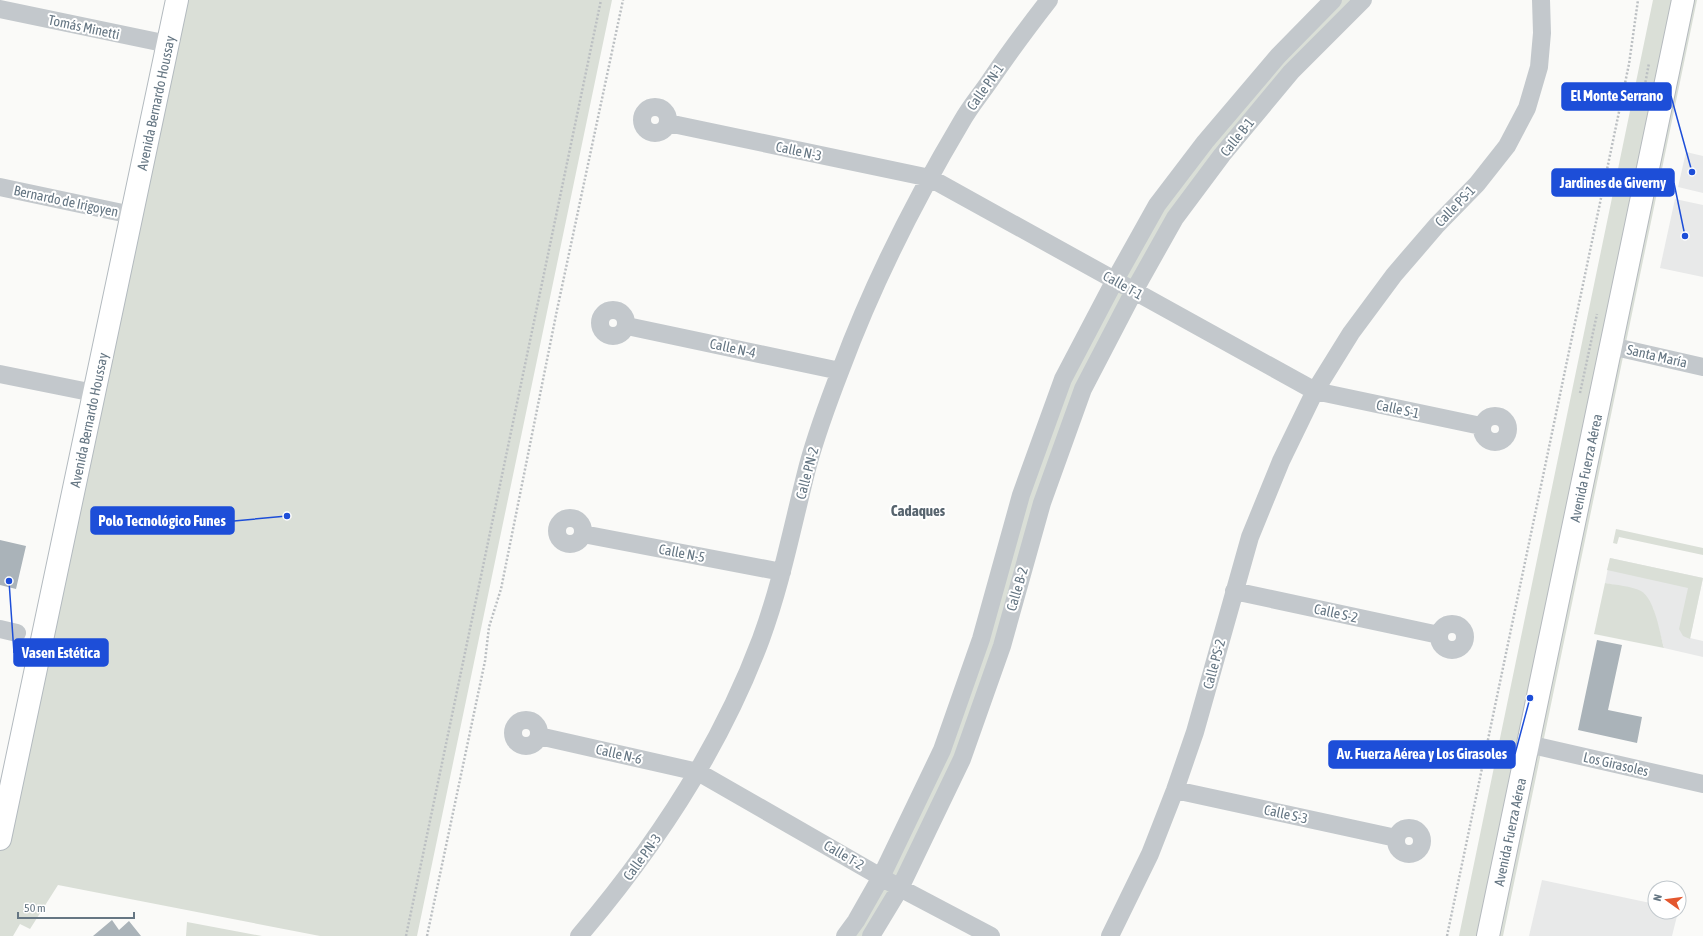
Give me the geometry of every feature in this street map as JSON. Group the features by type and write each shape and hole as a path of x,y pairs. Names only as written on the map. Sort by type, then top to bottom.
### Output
{"main road":[{"name":"Avenida Bernardo Houssay","path":"0,839 177,0"},
{"name":"Avenida Fuerza Aérea","path":"1618,347 1683,0"},
{"name":"Avenida Fuerza Aérea","path":"1488,936 1535,746 1618,347 1697,0"},
{"name":"Avenida Fuerza Aérea","path":"1503,936 1535,746"}],"street":[{"name":"Calle PN-1","path":"930,178 963,119 1024,31 1048,0"},
{"name":"Calle B-1","path":"1115,280 1157,205 1205,142 1278,56 1334,0"},
{"name":"Calle B-1","path":"1134,291 1176,218 1222,155 1291,72 1363,0"},
{"name":"Calle PS-1","path":"1315,391 1351,333 1394,275 1437,225 1477,184 1507,146 1527,108 1539,67 1542,34 1541,0"},
{"name":"Tomás Minetti","path":"0,9 168,44"},
{"path":"1278,56 1291,72"},
{"name":"Calle N-3","path":"668,123 930,178"},
{"name":"Calle T-1","path":"930,178 1315,391"},
{"name":"Calle PN-2","path":"698,772 732,708 758,646 782,572 809,461 840,370 865,307 900,232 930,178"},
{"name":"Bernardo de Irigoyen","path":"0,188 132,215"},
{"name":"Calle B-2","path":"845,936 856,921 881,877 942,750 981,640 1021,495 1063,379 1115,280"},
{"name":"Calle B-2","path":"871,936 900,888 962,759 1002,646 1042,503 1083,388 1134,291"},
{"name":"Calle N-4","path":"626,326 840,370"},
{"name":"Santa María","path":"1618,347 1703,367"},
{"path":"0,374 94,393"},
{"name":"Calle S-1","path":"1315,391 1481,426"},
{"name":"Calle PS-2","path":"1110,936 1150,854 1175,790 1195,732 1250,537 1281,461 1315,391"},
{"name":"Calle N-5","path":"583,534 782,572"},
{"name":"Calle S-2","path":"1234,591 1439,635"},
{"name":"Calle N-6","path":"539,736 698,772"},
{"name":"Los Girasoles","path":"1535,746 1703,784"},
{"name":"Calle T-2","path":"698,772 900,888 991,936"},
{"name":"Calle PN-3","path":"579,936 610,900 657,837 698,772"},
{"name":"Calle S-3","path":"1175,790 1396,838"}],"path":[{"path":"406,936 601,0"},
{"path":"427,936 486,662 489,627 500,589 623,0"},
{"path":"1447,936 1629,64 1638,0"}],"shaded area":[{"path":"177,0 612,0 417,936 320,936 58,885 30,929 20,924 13,936 0,936 0,839"},
{"path":"1333,0 1363,0 1222,155 1083,389 962,759 871,936 845,936 942,750 1063,379 1157,205"},
{"path":"1653,0 1678,0 1483,936 1459,936"},
{"path":"1683,0 1697,0 1503,936 1488,936"},
{"path":"1686,152 1703,156 1703,193 1678,187"},
{"path":"1675,199 1703,205 1703,277 1660,268"},
{"path":"1616,529 1703,548 1703,555 1619,537 1617,544 1613,543"},
{"path":"1610,558 1703,578 1690,638 1703,641 1703,657 1664,648 1653,608 1636,590 1605,583"},
{"path":"1610,558 1703,578 1690,639 1683,636 1679,629 1688,588 1607,570"},
{"path":"1605,583 1633,588 1646,595 1650,601 1659,626 1664,648 1594,634"},
{"path":"1542,880 1647,902 1647,920 1676,920 1672,936 1529,936"},
{"path":"187,922 262,936 186,936"}],"building":[{"path":"0,540 26,546 16,589 0,585"},
{"path":"1597,640 1622,645 1608,710 1642,717 1637,743 1578,730"},
{"path":"112,920 119,930 129,921 141,936 93,936"}],"place":[{"name":"El Monte Serrano","path":"1692,172"},
{"name":"Jardines de Giverny","path":"1685,236"},
{"name":"Polo Tecnológico Funes","path":"287,516"},
{"name":"Vasen Estética","path":"9,581"},
{"name":"Av. Fuerza Aérea y Los Girasoles","path":"1530,698"}],"district":[{"name":"Cadaques","path":"918,511"}]}
